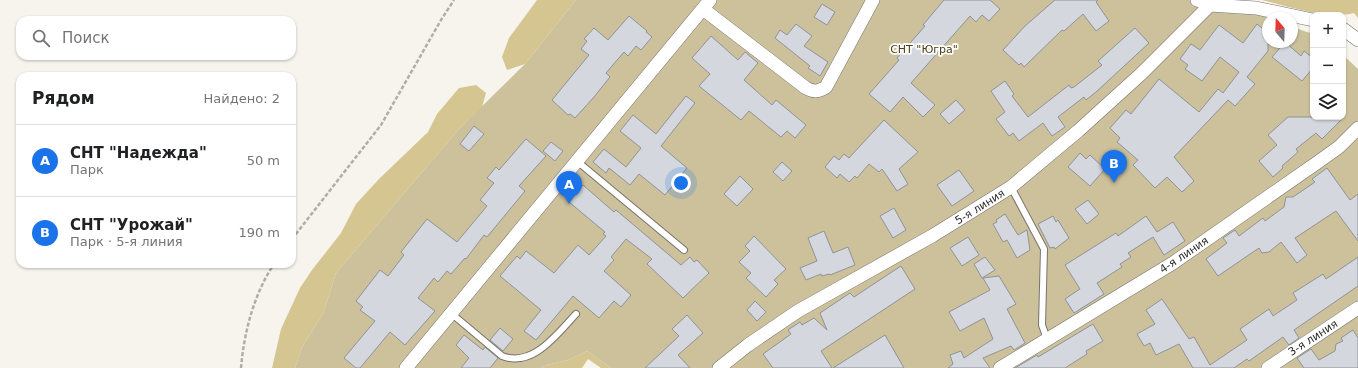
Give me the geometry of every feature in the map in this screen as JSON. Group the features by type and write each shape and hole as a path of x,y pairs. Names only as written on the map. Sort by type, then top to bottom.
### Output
{"street":[{"path":"406,368 578,162 707,4 806,88 814,92 826,88 873,0"},
{"path":"1197,0 1210,5 1256,8 1310,19"},
{"name":"5-я линия","path":"719,368 748,345 798,311 932,236 1011,187 1078,131 1142,73 1210,5"},
{"path":"1346,31 1358,40"},
{"name":"4-я линия","path":"1000,368 1173,263 1339,147 1358,128"},
{"name":"3-я линия","path":"1268,368 1358,308"}],"lane":[{"path":"578,162 684,250"},
{"path":"1011,187 1044,249 1042,325 1047,339"},
{"path":"452,314 502,356 509,360 518,361 534,357 543,350 576,314"}],"path":[{"path":"296,234 381,125 454,0"},
{"path":"241,368 248,324 258,294 272,268"}],"green space":[{"name":"СНТ \"Югра\"","path":"576,0 1223,0 1262,15 1262,48 1298,48 1298,29 1310,33 1310,120 1346,120 1346,58 1358,69 1358,368 611,368 587,351 568,360 546,365 541,368 295,368 302,347 323,314 336,273 459,129 525,64"}],"shaded area":[{"path":"537,0 576,0 525,64 507,70 502,57 509,38"},
{"path":"1262,0 1358,0 1358,18 1354,13 1346,14 1346,12 1310,12"},
{"path":"476,85 486,93 482,107 459,129 336,273 323,314 302,347 295,368 272,368 281,329 300,288 341,233 356,204 379,179 428,132 437,114 459,88"},
{"path":"587,351 611,368 601,368 588,359 582,368 541,368 546,365 568,360"}],"building":[{"path":"944,0 990,0 1000,9 989,21 982,15 976,22 970,16 911,83 935,105 923,117 903,97 890,112 869,94 899,60 897,58 925,26 923,25"},
{"path":"1055,0 1098,0 1096,2 1109,21 1096,31 1083,14 1064,31 1062,30 1024,67 1021,63 1019,65 1003,50 1025,26"},
{"path":"822,4 835,12 827,25 814,17"},
{"path":"629,16 652,37 641,50 636,46 628,56 624,52 606,73 610,77 594,97 575,118 570,114 568,115 552,100 589,55 581,49 587,41 584,39 594,28 608,40"},
{"path":"796,24 812,36 804,46 828,62 820,76 808,68 810,66 775,38 780,30 787,35"},
{"path":"1257,24 1262,28 1262,48 1268,48 1268,51 1247,77 1255,84 1235,106 1228,100 1174,157 1194,181 1182,192 1167,177 1155,188 1133,165 1138,160 1117,142 1120,138 1110,128 1126,110 1131,114 1159,79 1199,112 1218,89 1223,93 1239,72 1220,57 1202,81 1185,69 1188,65 1180,59 1191,44 1200,50 1219,25 1243,43"},
{"path":"1135,28 1149,43 1096,92 1086,100 1084,97 1058,117 1065,127 1052,136 1043,123 1019,141 1013,133 1009,136 996,119 1005,112 991,91 1005,81 1014,94 1012,96 1028,117 1069,85 1071,88 1074,87 1102,65 1098,61"},
{"path":"711,36 738,60 745,52 758,63 744,80 772,105 776,100 806,125 795,138 787,131 781,137 749,111 741,120 699,86 710,74 692,58"},
{"path":"1280,48 1292,48 1301,56 1304,51 1310,56 1310,72 1302,81 1272,57"},
{"path":"686,96 695,103 661,146 687,168 665,195 639,174 630,185 609,168 606,173 593,162 604,149 626,167 641,148 620,131 633,115 656,134"},
{"path":"956,100 965,110 949,124 940,114"},
{"path":"1288,117 1310,117 1310,120 1341,120 1322,139 1316,133 1296,149 1298,152 1282,166 1283,168 1273,177 1259,161 1277,145 1268,135"},
{"path":"884,120 918,152 899,169 908,184 897,191 882,169 879,172 869,164 857,178 855,176 849,182 840,174 837,178 825,167 834,156 839,160 844,154 849,158"},
{"path":"474,126 484,134 469,151 460,144"},
{"path":"526,139 546,156 519,186 525,191 487,237 484,235 466,259 465,258 451,274 447,271 438,282 434,278 418,298 435,311 405,345 390,332 360,368 356,368 344,358 375,321 360,310 363,307 356,301 380,270 388,276 404,255 401,252 427,219 457,242 487,206 480,200 494,183 487,178 496,167 499,170"},
{"path":"551,142 563,151 555,161 543,151"},
{"path":"1080,153 1086,159 1090,155 1105,169 1090,186 1068,167"},
{"path":"782,162 792,171 783,181 773,172"},
{"path":"1327,168 1350,200 1358,194 1358,241 1336,211 1295,238 1307,255 1297,263 1281,242 1269,252 1262,253 1259,248 1218,276 1206,259 1227,243 1223,238 1235,230 1239,236 1263,218 1265,221 1284,207 1286,197 1293,197 1315,182 1312,179"},
{"path":"959,170 974,191 952,206 937,185"},
{"path":"740,176 753,189 737,206 724,194"},
{"path":"583,185 614,212 616,210 681,265 690,257 694,262 697,260 709,273 683,298 647,264 652,259 626,239 611,257 614,260 604,271 631,295 621,307 614,301 599,318 573,296 536,340 524,331 541,310 500,276 517,256 520,259 526,251 554,273 578,245 589,255 606,236 603,234 605,232 569,202"},
{"path":"1088,200 1099,214 1087,224 1075,209"},
{"path":"894,208 906,230 893,238 880,216"},
{"path":"1005,214 1018,235 1027,230 1030,250 1017,258 1007,240 1003,242 993,224"},
{"path":"1053,216 1056,222 1058,220 1069,238 1055,249 1054,247 1050,248 1038,224"},
{"path":"1146,216 1157,232 1173,222 1185,241 1164,255 1153,237 1128,253 1131,257 1120,264 1122,267 1097,283 1104,294 1074,313 1065,299 1080,289 1065,265 1116,233 1118,236"},
{"path":"824,231 833,253 848,247 855,265 830,275 822,276 821,274 806,280 800,268 817,261 808,238"},
{"path":"754,236 786,269 774,280 778,284 766,297 746,278 751,273 739,262 750,251 745,246"},
{"path":"968,237 979,255 962,266 950,248"},
{"path":"985,257 995,270 982,278 974,264"},
{"path":"1358,257 1358,286 1294,330 1299,338 1289,345 1283,337 1249,361 1247,359 1234,368 1193,368 1179,344 1156,355 1150,343 1144,346 1137,334 1155,324 1146,310 1162,299 1189,339 1194,337 1210,365 1247,340 1240,329 1269,309 1273,316 1297,300 1293,293 1323,274 1326,279"},
{"path":"901,266 915,289 821,351 832,368 773,368 763,354 791,334 788,330 800,322 802,325 814,318 827,330 820,313 850,293 854,297"},
{"path":"999,276 1016,304 1007,309 1025,343 1014,350 1011,346 983,358 990,368 948,368 953,364 950,355 961,351 964,358 993,339 984,318 960,331 949,312 990,290 983,278"},
{"path":"755,301 766,312 757,321 747,310"},
{"path":"687,315 703,333 678,355 690,368 645,368 679,336 672,329"},
{"path":"1093,324 1103,341 1086,351 1087,354 1065,368 1015,368 1037,355 1038,357"},
{"path":"500,328 513,339 503,351 490,340"},
{"path":"1353,330 1358,338 1358,368 1304,368 1297,358 1311,349 1319,360 1335,351 1336,344 1343,341 1341,338"},
{"path":"464,335 483,350 485,347 498,358 490,368 461,368 469,358 456,345"},
{"path":"885,335 904,368 833,368"}],"place":[{"name":"СНТ \"Урожай\"","path":"1114,183"},
{"name":"СНТ \"Надежда\"","path":"569,204"}]}
